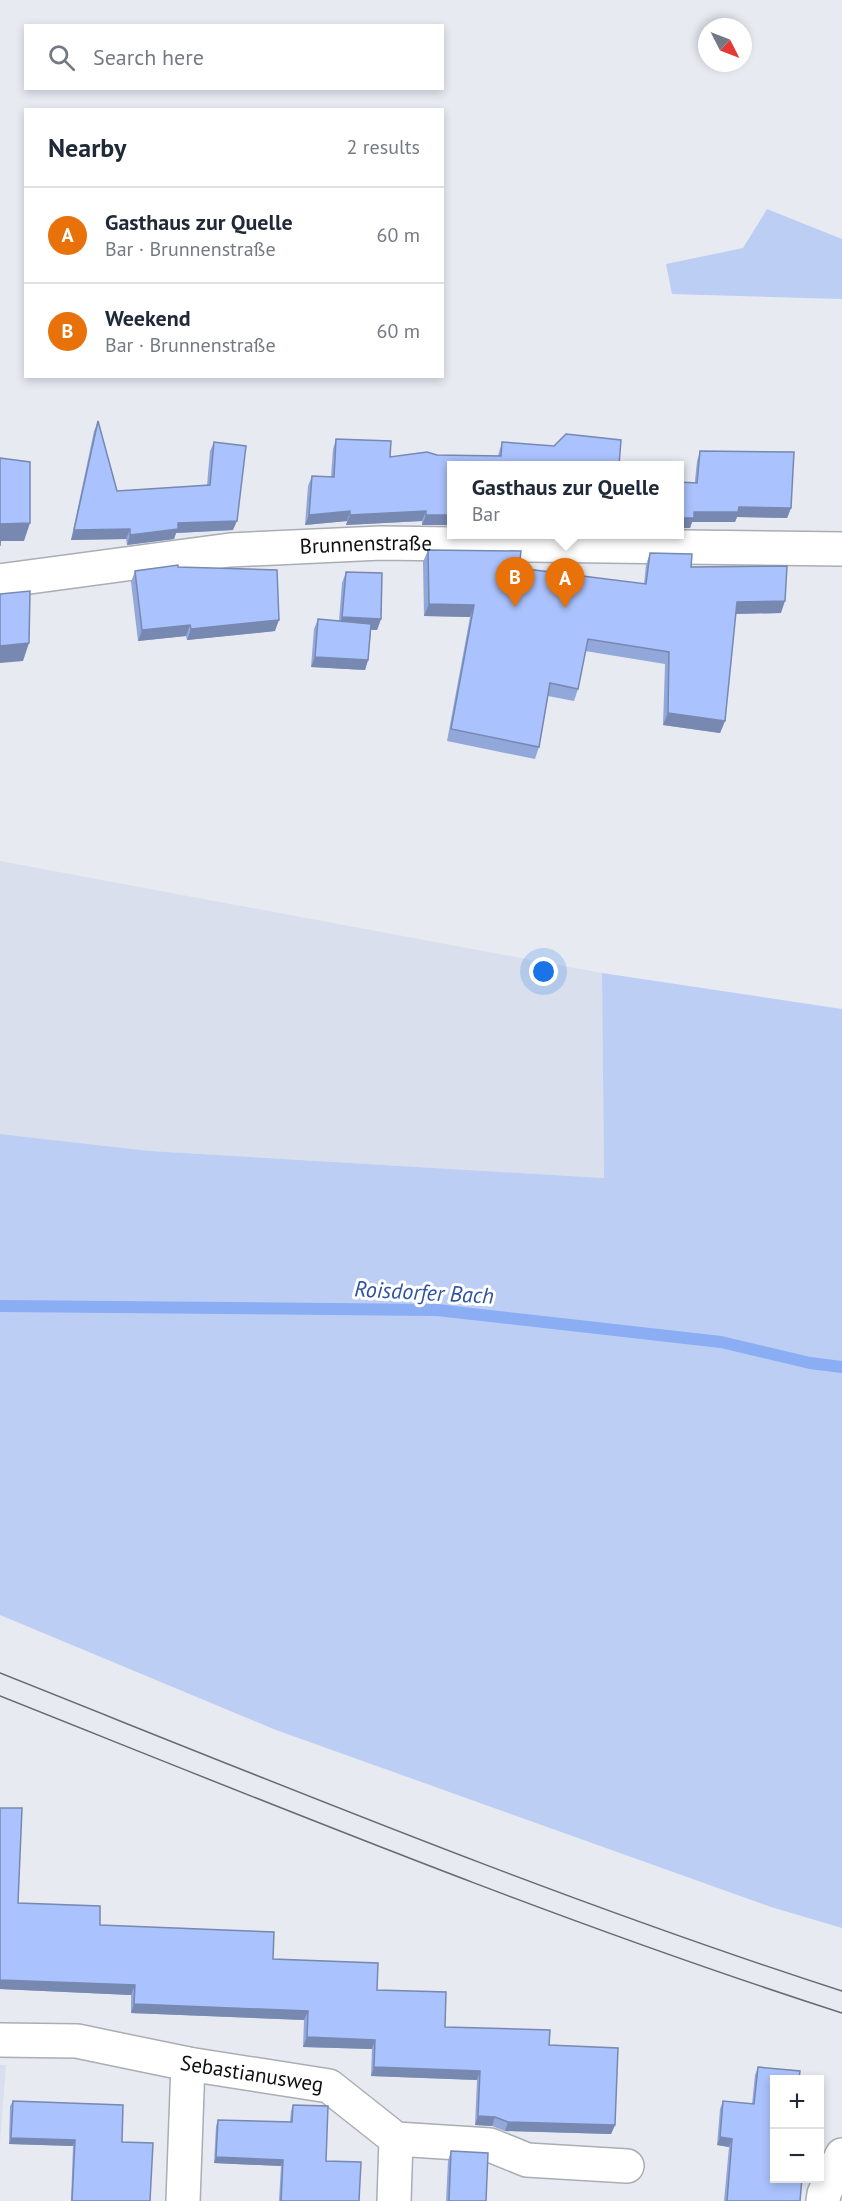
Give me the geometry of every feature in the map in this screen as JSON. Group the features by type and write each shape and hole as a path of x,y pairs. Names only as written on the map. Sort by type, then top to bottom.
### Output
{"street":[{"name":"Brunnenstraße","path":"0,581 230,550 381,543 842,549"},
{"name":"Sebastianusweg","path":"0,2040 76,2041 188,2064 329,2086 396,2139"},
{"path":"183,2201 188,2064"},
{"path":"394,2201 396,2139 490,2145 527,2160 627,2166"},
{"path":"823,2201 842,2155"}],"shaded area":[{"path":"767,209 842,239 842,299 672,294 666,264 743,248"},
{"path":"0,861 602,973 604,1178 150,1151 0,1134"},
{"path":"602,973 842,1009 842,1928 771,1907 276,1730 0,1615 0,1134 150,1151 604,1178"},
{"path":"0,2065 6,2065 0,2142"}],"building":[{"path":"98,421 117,491 210,485 214,442 246,446 237,521 178,523 178,529 130,535 130,529 74,530"},
{"path":"566,434 621,440 619,461 447,461 447,515 426,515 426,511 350,515 350,511 309,515 312,476 334,477 336,439 391,441 390,457 427,452 437,455 501,456 502,442 554,446"},
{"path":"700,451 794,452 791,508 739,507 738,512 694,512 694,518 684,518 684,482 697,483"},
{"path":"0,458 30,462 30,523 1,524 0,546"},
{"path":"428,550 521,551 519,568 646,584 650,553 692,554 691,567 787,566 785,601 737,602 725,721 668,713 669,652 588,639 578,689 550,683 539,747 451,729 474,605 429,604"},
{"path":"178,565 178,567 277,570 279,620 191,629 190,625 142,630 135,571"},
{"path":"346,572 382,573 381,619 342,617"},
{"path":"30,591 29,643 0,646 0,594"},
{"path":"318,619 371,624 368,660 315,657"},
{"path":"0,1808 22,1808 18,1903 100,1906 100,1925 274,1932 273,1959 378,1963 377,1990 446,1992 445,2027 550,2030 549,2045 618,2048 615,2125 508,2122 495,2117 478,2116 480,2071 374,2067 375,2040 307,2037 308,2011 134,2004 135,1985 0,1980"},
{"path":"758,2067 800,2071 800,2075 770,2075 770,2183 802,2183 800,2201 727,2201 732,2139 720,2137 723,2101 754,2104"},
{"path":"13,2101 123,2105 122,2142 153,2143 150,2201 72,2201 75,2140 11,2138"},
{"path":"293,2105 328,2106 326,2161 361,2162 359,2201 281,2201 283,2160 216,2157 218,2120 292,2122"},
{"path":"451,2151 488,2153 486,2201 449,2201"}],"waterway":[{"name":"Roisdorfer Bach","path":"0,1306 437,1310 721,1342 810,1363 842,1367"}],"tram line":[{"path":"0,1673 524,1879 629,1918 842,1991"},
{"path":"0,1696 523,1902 735,1978 842,2013"}],"place":[{"name":"Weekend","path":"515,607"},
{"name":"Gasthaus zur Quelle","path":"565,608"}]}
